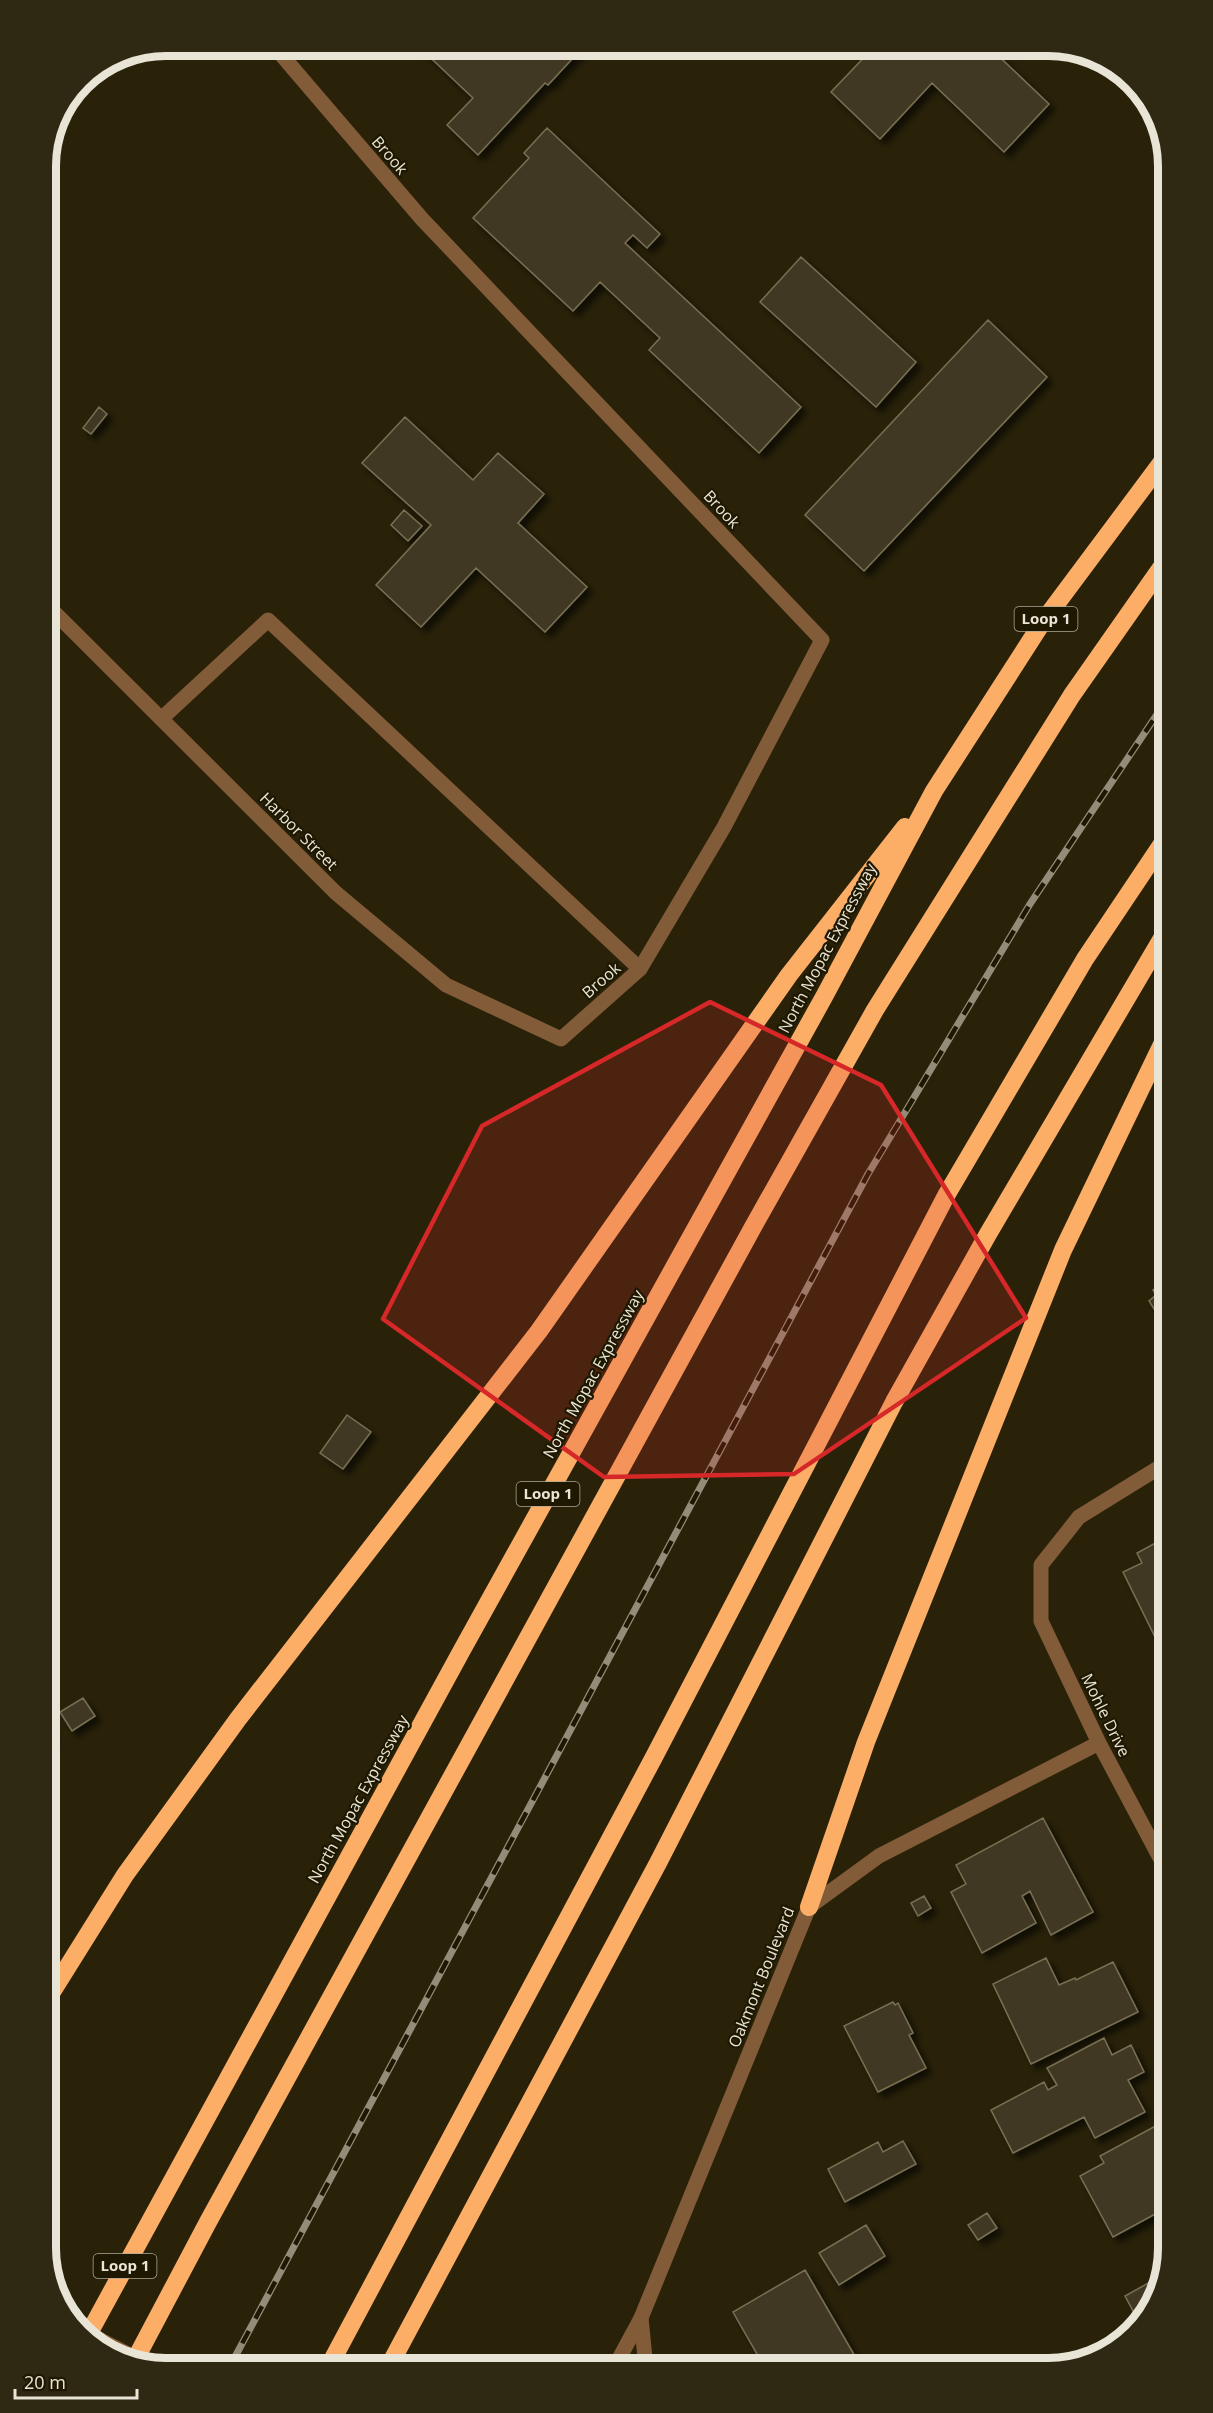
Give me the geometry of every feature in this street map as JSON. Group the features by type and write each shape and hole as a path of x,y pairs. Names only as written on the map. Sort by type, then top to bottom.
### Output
{"highway":[{"name":"North Mopac Expressway","path":"90,2327 467,1639 814,1016 934,791 1042,623 1158,467"},
{"path":"138,2354 208,2222 747,1238 875,1010 1072,696 1158,572"},
{"path":"56,1985 125,1875 238,1719 539,1331 789,975 934,791"},
{"path":"334,2357 654,1756 946,1194 1085,959 1158,850"},
{"path":"394,2357 658,1863 894,1402 994,1224 1158,945"},
{"path":"809,1907 866,1742 1063,1250 1158,1053"}],"street":[{"name":"Brook","path":"282,56 422,219 822,640 724,827 640,969 561,1039"},
{"name":"Harbor Street","path":"56,614 336,893 446,985 561,1039"},
{"path":"162,719 268,620 640,969"},
{"name":"Mohle Drive","path":"1158,1468 1078,1517 1041,1565 1041,1621 1099,1743 1158,1854"},
{"name":"Oakmont Boulevard","path":"619,2358 640,2318 809,1907 879,1856 1099,1743"},
{"path":"640,2318 645,2358"}],"highlighted area":[{"path":"710,1002 881,1085 1026,1318 794,1474 604,1477 383,1319 482,1126"}],"building":[{"path":"429,56 575,56 548,85 545,83 478,155 447,125 473,98"},
{"path":"865,56 999,56 1049,104 1004,152 932,83 880,139 831,92"},
{"path":"547,128 660,234 647,248 633,235 625,243 801,407 759,453 649,350 660,338 600,282 573,311 473,218 529,158 524,153"},
{"path":"801,257 916,362 876,407 760,302"},
{"path":"988,320 1047,377 864,571 805,515"},
{"path":"99,407 107,414 91,434 83,428"},
{"path":"405,417 473,480 498,453 544,494 518,523 587,587 545,632 476,568 421,627 376,585 431,525 362,463"},
{"path":"404,510 422,526 408,541 391,525"},
{"path":"1158,1287 1158,1315 1149,1301 1156,1295 1153,1290"},
{"path":"347,1415 371,1432 343,1469 320,1453"},
{"path":"1158,1542 1158,1635 1155,1637 1123,1572 1142,1563 1137,1553"},
{"path":"83,1698 95,1716 72,1731 60,1712"},
{"path":"1043,1818 1093,1912 1051,1935 1030,1891 1022,1896 1036,1923 982,1953 951,1892 966,1884 956,1865"},
{"path":"924,1896 931,1908 918,1916 911,1903"},
{"path":"1046,1958 1059,1985 1075,1978 1076,1980 1113,1962 1138,2012 1031,2064 993,1984"},
{"path":"893,2002 895,2005 898,2003 913,2033 909,2035 926,2068 878,2092 844,2026"},
{"path":"1104,2038 1112,2055 1131,2045 1144,2072 1128,2080 1145,2112 1095,2138 1084,2117 1013,2153 991,2110 1044,2082 1048,2090 1057,2085 1047,2068"},
{"path":"1158,2125 1158,2212 1113,2237 1080,2176 1104,2163 1100,2156"},
{"path":"903,2141 916,2164 845,2202 828,2169 878,2142 883,2152"},
{"path":"987,2213 997,2228 978,2240 968,2225"},
{"path":"866,2225 885,2256 839,2285 819,2253"},
{"path":"805,2270 856,2358 759,2358 733,2312"},
{"path":"1153,2281 1135,2314 1125,2296"}],"railway":[{"path":"235,2357 868,1174 1030,904 1158,713"}]}
